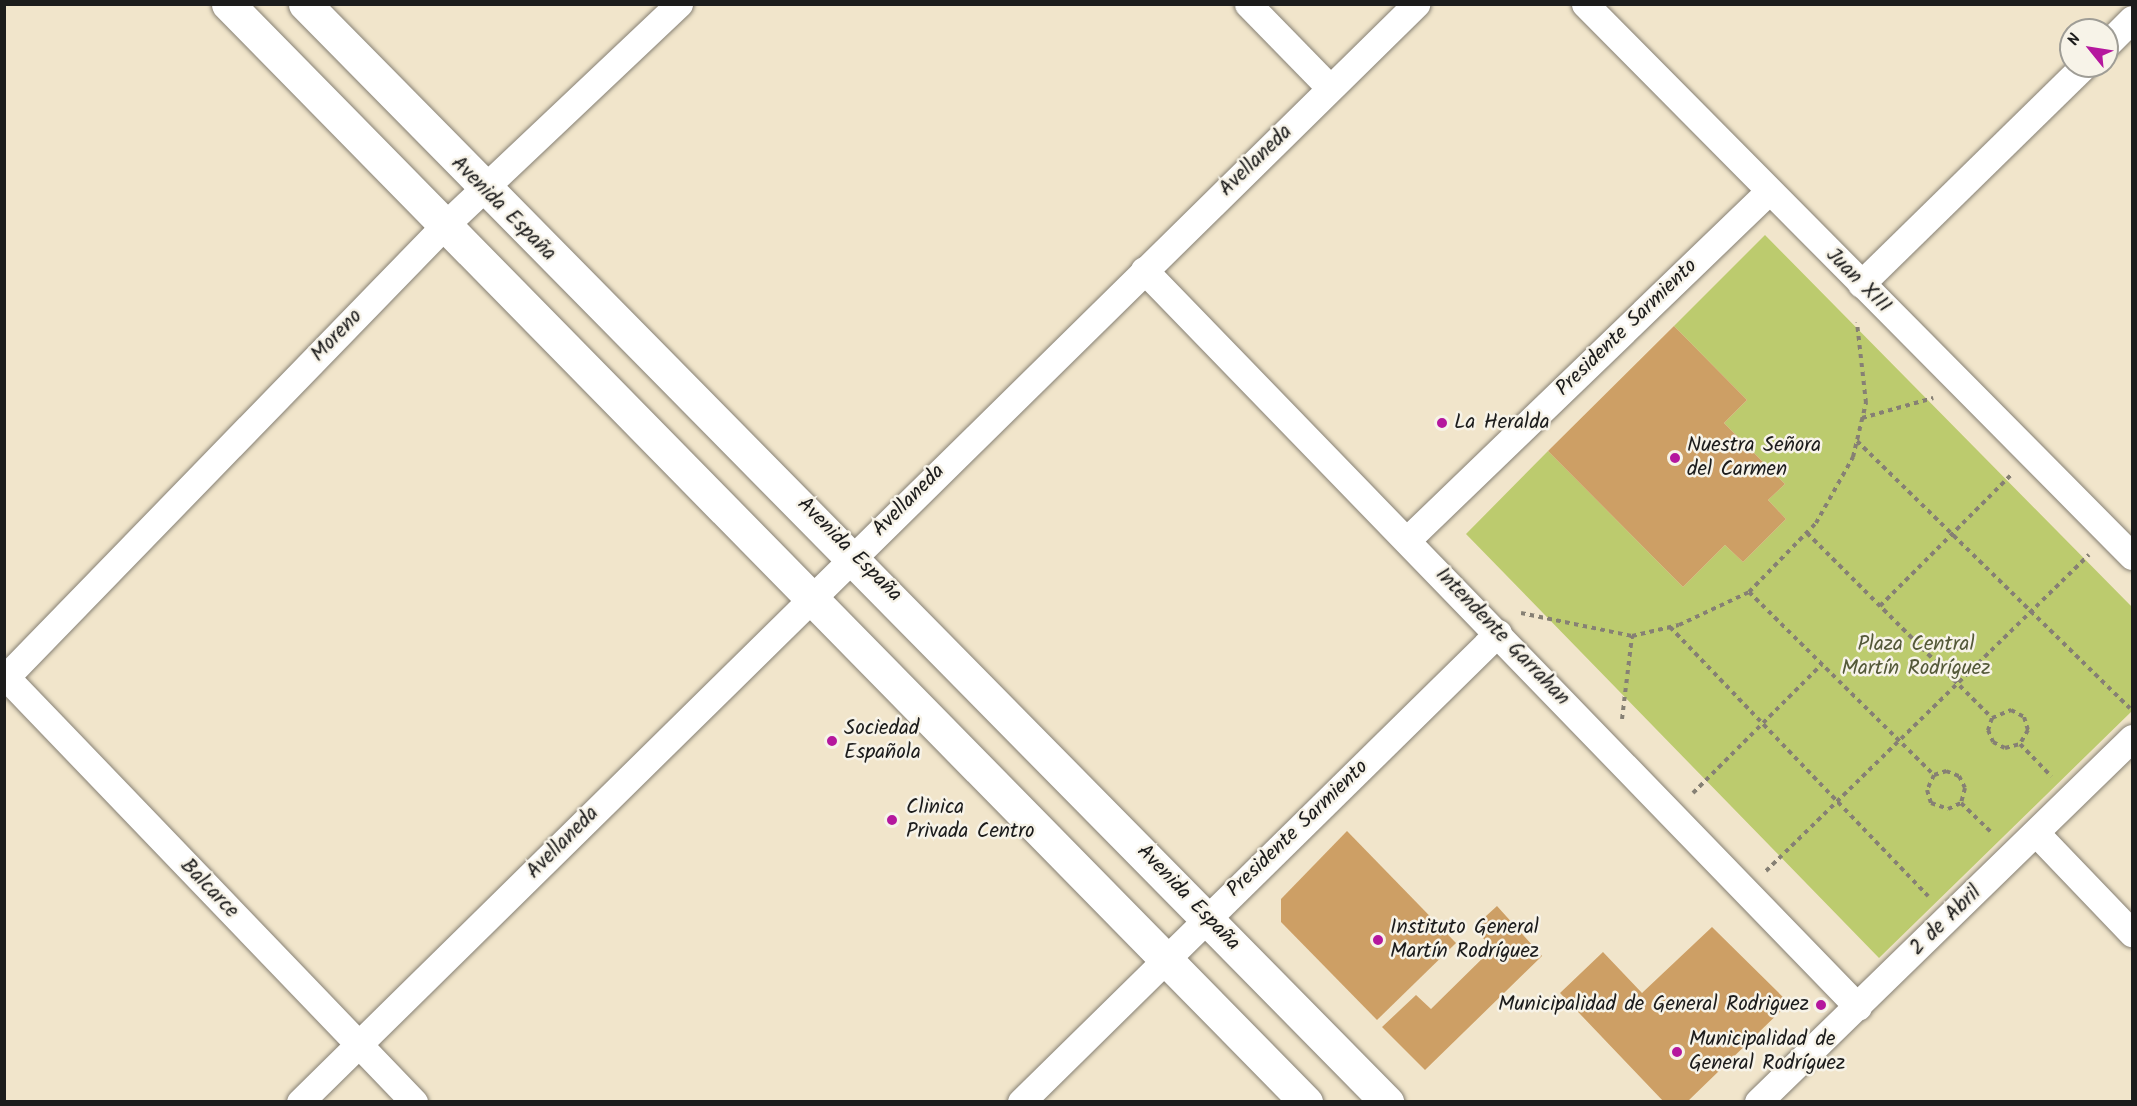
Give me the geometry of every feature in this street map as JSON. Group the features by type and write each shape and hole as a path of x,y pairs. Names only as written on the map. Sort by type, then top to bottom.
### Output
{"main road":[{"path":"228,4 443,227 814,596 1306,1101"},
{"name":"Avenida España","path":"305,4 482,188 854,555 1387,1101"}],"street":[{"name":"Moreno","path":"5,677 482,188 679,4"},
{"path":"1248,4 1330,88"},
{"name":"Avellaneda","path":"300,1101 1416,4"},
{"name":"Juan XIII","path":"1585,4 2133,556"},
{"path":"2119,32 2133,19"},
{"path":"1861,284 2072,78"},
{"name":"Presidente Sarmiento","path":"1407,540 1769,191"},
{"name":"Intendente Garrahan","path":"1144,270 1858,1006"},
{"name":"Presidente Sarmiento","path":"1021,1101 1498,633"},
{"name":"Balcarce","path":"5,677 414,1101"},
{"name":"2 de Abril","path":"1758,1101 1950,918 2133,738"},
{"path":"2036,833 2133,933"}],"path":[{"path":"1498,633 1519,613 1632,636 1670,627 1749,592 1807,533 1853,457 1862,419 1861,340 1849,297 1861,284"},
{"path":"1862,419 1965,389"},
{"path":"1857,441 2133,711"},
{"path":"1880,606 2031,455"},
{"path":"1807,533 1992,718"},
{"path":"1746,891 2110,534"},
{"path":"1749,592 1934,775"},
{"path":"1670,627 1950,918"},
{"path":"1618,757 1632,636"},
{"path":"1672,814 1822,664"},
{"path":"2011,710 2024,717 2028,730 2020,744 2005,748 1993,742 1988,730 1992,718 2011,710"},
{"path":"2020,744 2073,798"},
{"path":"1946,771 1959,776 1965,788 1961,802 1948,809 1931,803 1927,790 1934,775 1946,771"},
{"path":"1961,802 2014,856"}],"green space":[{"name":"Plaza Central Martín Rodríguez","path":"1765,235 2132,607 2132,711 1879,958 1466,534 1548,451 1683,587 1725,545 1743,562 1786,519 1768,500 1785,484 1724,423 1747,400 1674,326"}],"building":[{"path":"1674,326 1747,400 1724,423 1785,484 1768,500 1786,519 1743,562 1725,545 1683,587 1548,451"},
{"path":"1347,831 1456,943 1377,1020 1281,922 1281,899"},
{"path":"1497,906 1542,956 1425,1070 1382,1027 1416,995 1431,1009 1493,948 1473,928"},
{"name":"Municipalidad de General Rodríguez","path":"1712,927 1789,1003 1687,1102 1664,1102 1560,993 1603,952 1642,993"}],"place":[{"name":"La Heralda","path":"1442,423"},
{"name":"Nuestra Señora del Carmen","path":"1675,458"},
{"name":"Sociedad Española","path":"832,741"},
{"name":"Clinica Privada Centro","path":"892,820"},
{"name":"Instituto General Martín Rodríguez","path":"1378,940"},
{"name":"Municipalidad de General Rodriguez","path":"1821,1005"},
{"name":"Municipalidad de General Rodríguez","path":"1677,1052"}]}
